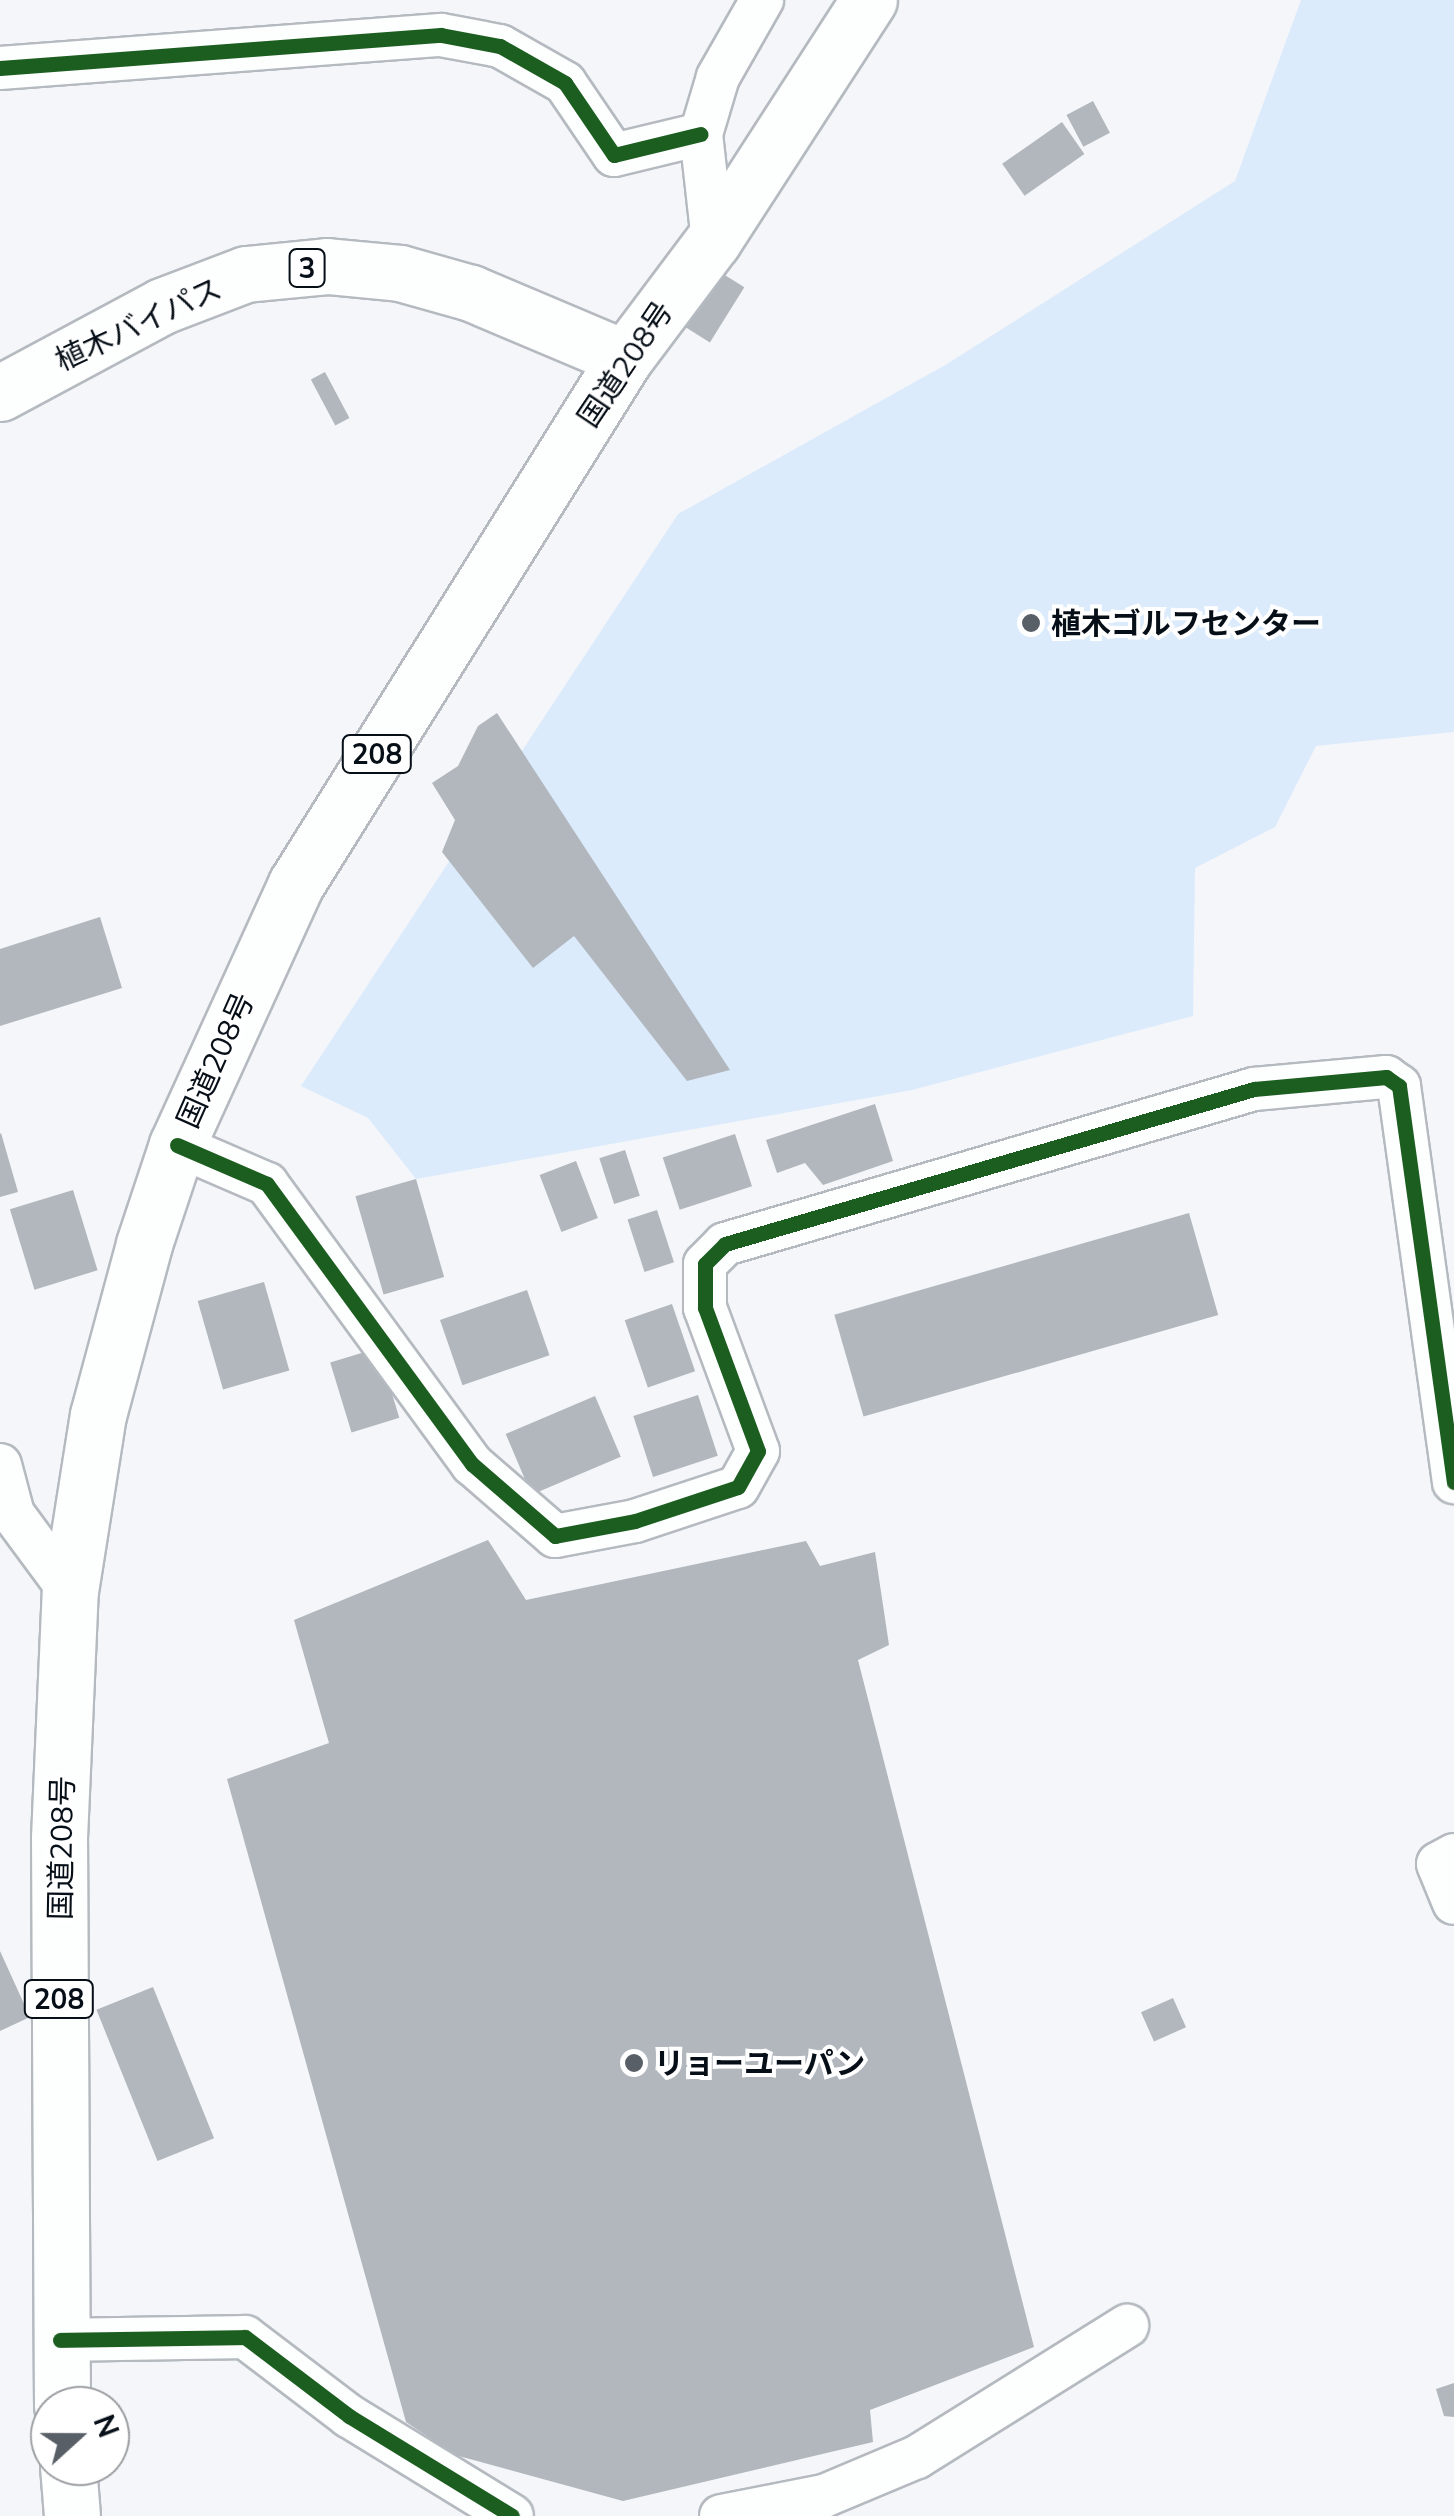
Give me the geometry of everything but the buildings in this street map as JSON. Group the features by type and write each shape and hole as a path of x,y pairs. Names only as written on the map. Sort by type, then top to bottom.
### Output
{"highway":[{"name":"国道208号","path":"61,2386 59,1838 70,1592 98,1415 177,1146 296,884 625,358 713,240 869,0"},
{"name":"植木バイパス","path":"0,393 179,300 246,274 327,266 400,273 471,293 625,358"},
{"path":"70,2486 72,2516"}],"street":[{"path":"713,240 702,134 718,77 762,0"},
{"path":"0,68 442,34 500,46 564,83 614,155 702,134"},
{"path":"177,1146 267,1184 472,1464 555,1536 636,1520 738,1487 758,1451 706,1308 705,1264 724,1244 1254,1089 1386,1078 1399,1086 1454,1482"},
{"path":"0,1465 13,1514 70,1592"},
{"path":"1454,1855 1438,1864 1454,1903"},
{"path":"721,2516 824,2496 917,2457 1127,2326"},
{"path":"60,2340 245,2337 349,2416 512,2516"}],"shaded area":[{"name":"植木ゴルフセンター","path":"1301,0 1454,0 1454,732 1316,746 1275,827 1195,868 1193,1016 912,1090 416,1179 368,1118 301,1086 678,514 947,364 1235,181"}],"cycle path":[{"path":"0,68 441,35 500,46 565,83 614,155 701,134"},
{"path":"177,1145 267,1184 472,1464 555,1536 635,1521 738,1487 758,1451 705,1308 705,1264 725,1244 1254,1089 1386,1077 1399,1086 1454,1482"},
{"path":"60,2340 245,2337 349,2416 512,2516"}],"place":[{"name":"植木ゴルフセンター","path":"1031,623"},
{"name":"リョーユーパン","path":"634,2063"}]}
